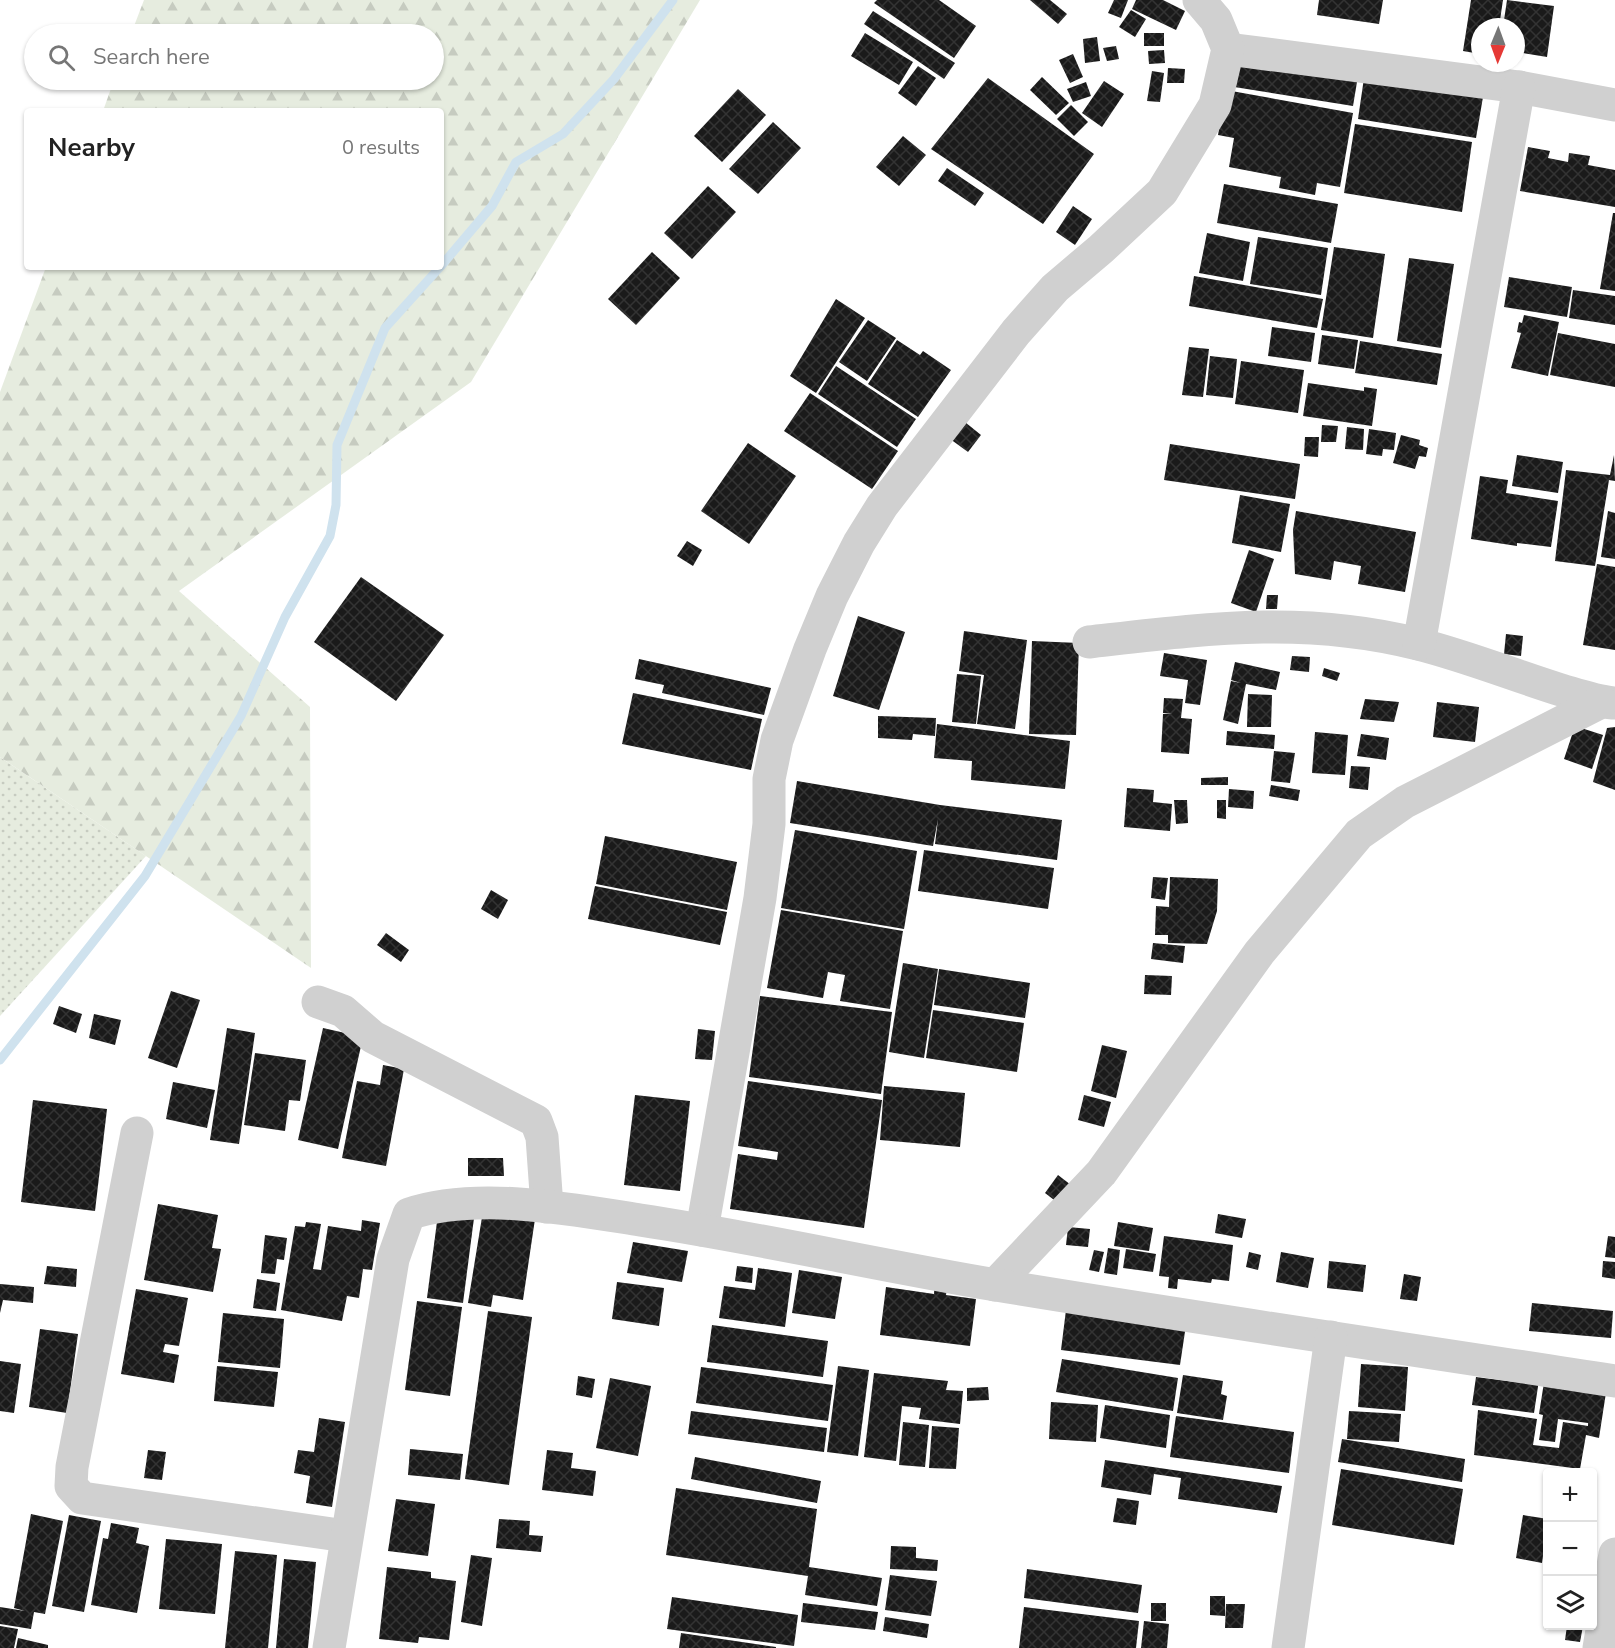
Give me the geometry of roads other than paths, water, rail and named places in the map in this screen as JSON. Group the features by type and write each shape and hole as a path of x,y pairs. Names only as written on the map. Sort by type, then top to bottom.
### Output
{"street":[{"path":"702,1230 760,898 769,824 771,769 777,740 790,700 832,596 859,543 882,507 1016,332 1055,288 1162,192 1215,105 1228,49 1216,20 1199,0"},
{"path":"1228,49 1519,87 1615,105"},
{"path":"1419,644 1519,87"},
{"path":"1089,642 1227,626 1349,630 1419,644 1608,702"},
{"path":"995,1284 1101,1173 1259,953 1359,834 1405,802 1608,702"},
{"path":"318,1002 343,1011 373,1037 536,1121 542,1137 547,1207"},
{"path":"137,1133 72,1467 71,1486 82,1498 346,1536"},
{"path":"329,1648 393,1259 409,1214 428,1208 508,1204 547,1207 702,1230 995,1284 1615,1381"},
{"path":"1288,1648 1331,1337"},
{"path":"1599,1648 1615,1554"}],"waterway":[{"path":"444,262 492,206 516,162 563,134 614,79 673,0"},
{"path":"0,1060 145,876 241,716 285,617 330,536 336,505 337,445 385,328 437,270"}]}
